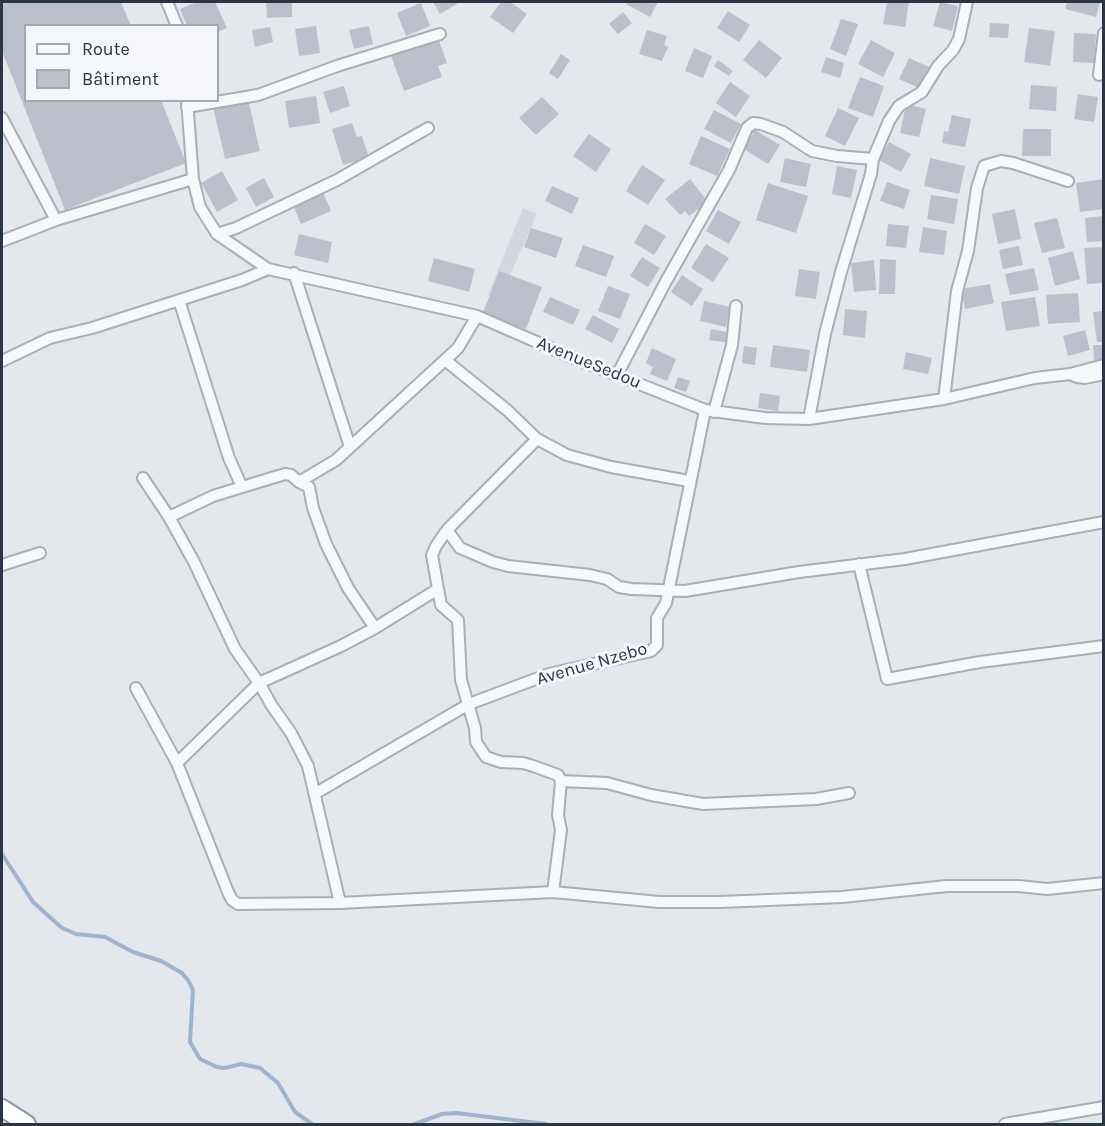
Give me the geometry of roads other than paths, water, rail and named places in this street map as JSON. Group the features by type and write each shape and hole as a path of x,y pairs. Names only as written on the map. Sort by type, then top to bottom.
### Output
{"highway":[{"path":"2,1108 27,1125"}],"street":[{"path":"167,2 176,24"},
{"path":"809,419 825,334 873,159 889,121 899,106 922,92 938,66 953,50 959,39 967,2"},
{"path":"1099,75 1104,33"},
{"path":"219,100 258,95 337,66 440,34"},
{"path":"187,104 203,102"},
{"name":"AvenueSedou","path":"187,104 193,179 200,207 217,234 268,269 294,273 477,316 710,411 765,418 809,419 944,399 1035,378 1070,374"},
{"path":"2,118 57,220"},
{"path":"617,375 665,283 729,170 747,128 753,123 760,124 783,132 812,151 873,159"},
{"path":"217,234 236,228 337,180 428,128"},
{"path":"944,399 957,291 968,251 977,188 984,166 1001,161 1013,163 1068,181"},
{"path":"2,241 57,220 193,179"},
{"path":"2,361 50,338 92,328 242,280 268,269"},
{"path":"294,273 350,447"},
{"path":"179,300 230,458 242,487"},
{"name":"Avenue Nzebo","path":"469,704 549,674 651,651 657,645 657,618 666,603 689,481 732,345 736,306"},
{"path":"299,482 336,460 458,348 477,316"},
{"path":"445,360 507,410 537,439 567,455 600,464 689,481"},
{"path":"1070,374 1104,365"},
{"path":"1070,374 1084,378 1104,374"},
{"path":"537,439 447,531 432,555 441,605 458,620 460,671 475,728 476,742 486,757 501,762 533,766 558,775 561,781 558,815 561,830 553,892"},
{"path":"169,517 213,496 285,474 291,475 299,482 309,486 313,508 326,544 348,588 375,628"},
{"path":"143,478 169,517 194,562 235,649 291,733 308,766 340,903"},
{"path":"447,531 460,548 508,566 590,575 607,579 619,587 632,590 685,591 799,572 905,558 1104,522"},
{"path":"2,565 40,553"},
{"path":"859,564 887,679 980,662 1104,646"},
{"path":"177,763 259,683 341,646 438,589"},
{"path":"136,688 177,763 232,900 238,904 340,903 553,892 658,902 720,902 842,897 947,886 1019,886 1047,889 1104,883"},
{"path":"316,793 469,704"},
{"path":"561,781 607,783 651,795 703,804 816,799 849,792"},
{"path":"1005,1125 1104,1107"}],"waterway":[{"path":"2,854 33,902 62,928 76,934 105,937 133,952 161,961 182,973 193,990 190,1042 200,1059 217,1067 225,1068 241,1064 260,1068 278,1083 295,1112 312,1124"},
{"path":"415,1124 442,1114 456,1113 546,1124"}]}
